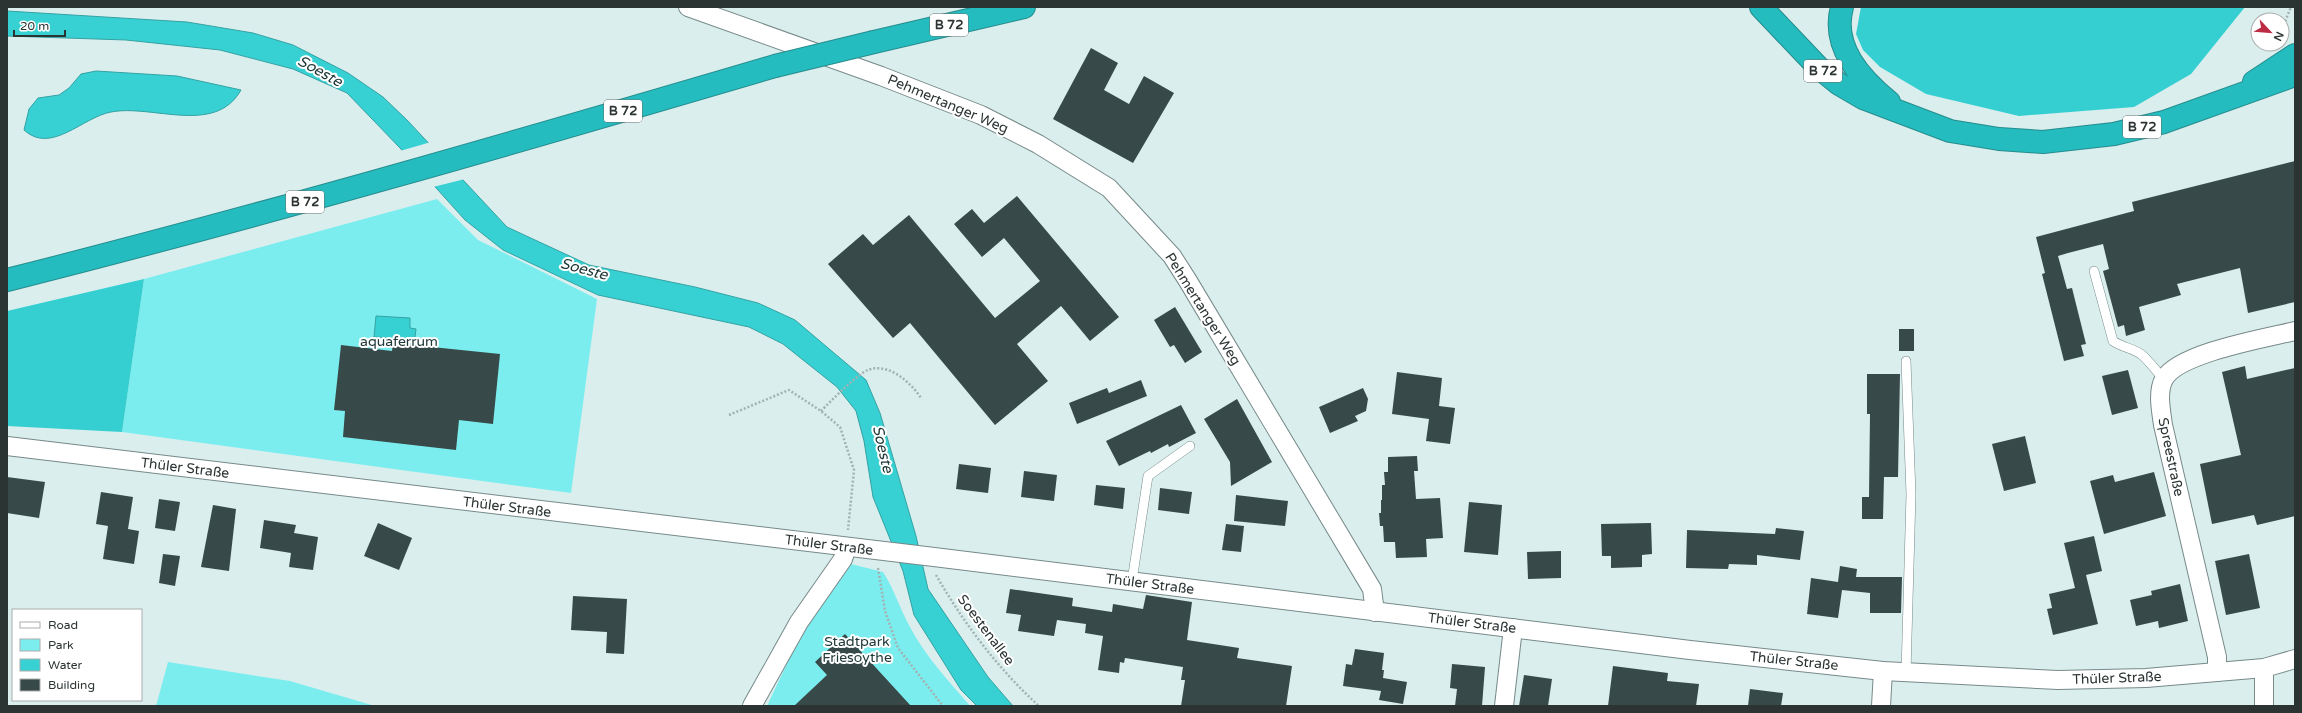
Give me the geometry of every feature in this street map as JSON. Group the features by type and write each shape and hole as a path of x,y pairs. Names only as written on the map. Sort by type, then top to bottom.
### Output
{"highway":[{"name":"B 72","path":"7,280 212,228 470,156 775,66 1024,7"},
{"name":"B 72","path":"1761,7 1798,48 1839,84 1863,98 1902,114 1950,131 1973,136 2043,142 2114,134 2164,122 2237,94 2295,75"},
{"name":"B 72","path":"1842,7 1840,27 1843,47 1853,66 1871,87 1902,114"},
{"name":"B 72","path":"2237,94 2295,55"}],"street":[{"name":"Pehmertanger Weg","path":"688,7 881,76 981,115 1038,144 1109,188 1172,256 1184,275 1372,589 1375,612"},
{"path":"2164,379 2177,367 2201,355 2295,331"},
{"name":"Spreestraße","path":"2164,379 2160,398 2163,424 2217,657 2217,672"},
{"name":"Thüler Straße","path":"7,446 847,546 881,556 928,556 1375,612 1883,671 2058,680 2146,678 2264,668 2295,659"},
{"path":"752,706 799,622 843,559 847,546"},
{"path":"1504,706 1513,628"},
{"path":"2264,668 2264,706"},
{"path":"1881,706 1883,671"}],"lane":[{"path":"2094,271 2114,341 2121,347 2142,354 2164,379"},
{"path":"1906,362 1911,494 1906,673"},
{"path":"1132,582 1148,476 1190,446"}],"path":[{"path":"822,411 831,401 867,370 881,368 911,384 921,398"},
{"path":"729,415 789,390 822,411 840,427 854,470 847,546"},
{"path":"881,556 885,612 898,648 943,706"},
{"name":"Soestenallee","path":"928,556 934,571 952,602 1016,686 1038,706"}],"green space":[{"name":"aquaferrum","path":"437,199 478,240 597,299 571,493 122,432 144,279"},
{"name":"Stadtpark Friesoythe","path":"851,564 883,572 916,638 938,668 970,706 767,706 806,623"},
{"path":"168,662 290,681 375,706 156,706"}],"shaded area":[{"path":"1861,7 2245,7 2191,74 2134,107 2019,116 1926,94 1880,67 1863,50 1856,34"},
{"path":"144,279 122,432 7,426 7,311"}],"water":[{"name":"Soeste","path":"7,11 187,22 253,33 293,45 348,73 383,97 407,120 507,227 589,265 695,287 758,303 795,320 866,380 880,413 916,536 928,589 988,677 1013,706 977,706 961,690 914,615 903,571 873,497 864,441 856,411 837,387 783,344 749,327 598,295 503,250 465,220 400,148 347,93 293,69 220,50 126,40 7,36"},
{"path":"96,71 177,76 241,90 230,104 216,112 200,115 128,111 111,112 89,120 56,137 34,137 24,130 29,109 38,98 59,95 69,88 81,74"},
{"path":"376,316 410,318 410,328 416,329 414,345 407,344 407,339 374,337"}],"pier":[{"path":"431,142 465,179 433,187 400,151"}],"building":[{"path":"1091,48 1118,63 1104,90 1129,104 1144,76 1174,93 1133,163 1053,119"},
{"path":"2295,161 2295,302 2248,313 2240,268 2177,284 2181,295 2139,307 2145,330 2126,336 2124,325 2118,327 2103,271 2109,269 2103,244 2058,256 2067,289 2072,288 2086,344 2081,345 2084,356 2064,361 2042,274 2045,273 2036,237 2134,211 2132,202"},
{"path":"1017,196 1119,317 1090,341 1061,306 1017,344 1048,381 995,425 910,323 893,338 828,264 863,234 873,245 909,215 995,318 1040,281 1004,238 982,257 954,224 972,209 984,223"},
{"path":"1175,307 1202,352 1185,363 1174,345 1170,347 1154,320"},
{"path":"1899,329 1914,329 1914,351 1899,351"},
{"path":"393,343 500,354 493,424 459,420 456,450 343,437 345,411 334,410 341,345 392,351"},
{"path":"2245,366 2247,379 2295,368 2295,516 2257,525 2254,515 2212,524 2200,464 2241,455 2222,372"},
{"path":"2128,370 2138,408 2112,415 2102,376"},
{"path":"1397,372 1442,378 1439,406 1455,408 1450,444 1426,441 1429,419 1392,414"},
{"path":"1867,374 1900,374 1898,477 1884,477 1883,519 1862,519 1862,497 1869,497 1870,414 1867,414"},
{"path":"1141,380 1147,396 1077,424 1069,403 1107,388 1109,393"},
{"path":"1363,388 1368,399 1366,411 1355,416 1358,421 1330,433 1319,407"},
{"path":"1237,399 1272,462 1231,486 1230,462 1204,419"},
{"path":"1181,405 1196,433 1169,447 1168,444 1151,453 1150,451 1119,466 1106,441"},
{"path":"2025,436 2036,483 2004,491 1992,444"},
{"path":"1417,456 1418,471 1414,471 1416,499 1440,498 1443,538 1426,539 1427,557 1396,558 1395,542 1384,542 1383,526 1380,526 1379,513 1381,513 1382,485 1385,485 1384,472 1388,472 1388,457"},
{"path":"959,464 991,468 988,493 956,489"},
{"path":"1024,471 1057,475 1054,501 1021,497"},
{"path":"2154,472 2166,516 2104,534 2090,481 2113,475 2115,482"},
{"path":"7,477 45,482 39,518 7,513"},
{"path":"1096,485 1125,488 1123,509 1094,505"},
{"path":"1160,488 1192,492 1189,514 1158,510"},
{"path":"101,492 133,497 128,529 139,531 134,564 103,559 108,526 96,524"},
{"path":"1236,495 1288,501 1285,526 1234,521"},
{"path":"159,499 180,502 175,531 155,528"},
{"path":"1469,502 1502,505 1498,555 1464,552"},
{"path":"213,505 236,509 229,571 201,567"},
{"path":"264,520 296,525 294,533 318,537 313,570 289,567 291,553 260,548"},
{"path":"378,523 412,538 399,570 364,556"},
{"path":"1651,523 1652,554 1642,555 1642,567 1611,568 1611,556 1602,556 1601,524"},
{"path":"1226,524 1244,526 1241,552 1222,550"},
{"path":"1776,528 1804,531 1800,560 1757,555 1757,565 1729,564 1728,569 1686,568 1687,530 1775,534"},
{"path":"2094,536 2102,571 2086,575 2098,624 2053,635 2047,609 2052,608 2049,594 2075,588 2064,543"},
{"path":"1561,551 1561,578 1528,579 1527,552"},
{"path":"163,554 180,556 175,586 159,583"},
{"path":"2249,554 2260,608 2226,615 2215,561"},
{"path":"1840,566 1857,569 1856,577 1902,577 1901,613 1870,613 1870,593 1842,590 1838,618 1807,614 1811,578 1838,582"},
{"path":"2180,584 2188,621 2159,628 2158,621 2136,626 2130,600 2152,595 2151,591"},
{"path":"1010,589 1073,598 1072,606 1112,612 1113,604 1143,609 1146,595 1192,602 1187,640 1239,648 1237,658 1292,666 1286,706 1181,706 1185,680 1181,680 1183,667 1125,658 1124,663 1120,662 1119,673 1098,670 1103,636 1085,633 1086,624 1057,620 1054,636 1018,631 1021,615 1006,613"},
{"path":"573,596 627,599 624,654 606,653 607,632 571,630"},
{"path":"845,634 911,706 794,706 827,675 815,662"},
{"path":"1355,649 1384,653 1382,670 1384,670 1383,678 1407,682 1403,704 1379,700 1381,691 1343,686 1346,664 1352,665"},
{"path":"1452,664 1485,667 1482,706 1455,706 1457,689 1450,688"},
{"path":"1613,666 1668,673 1667,681 1699,684 1696,706 1608,706"},
{"path":"1524,675 1552,679 1548,706 1519,706"},
{"path":"1750,689 1783,693 1781,706 1748,706"}]}
